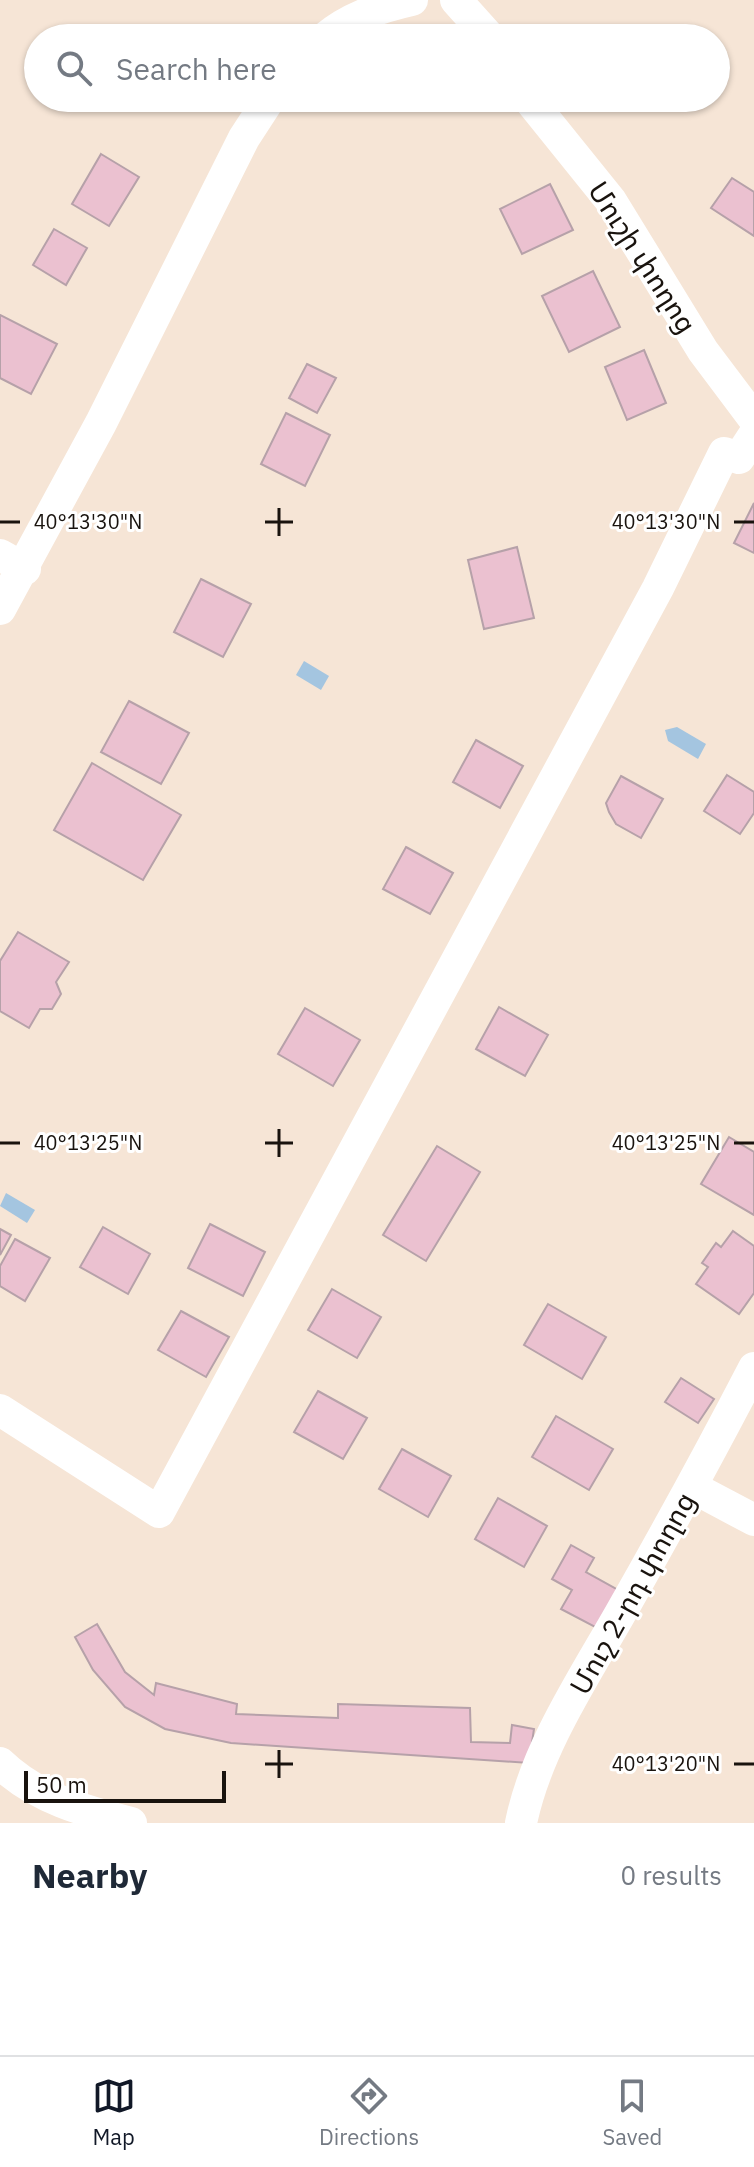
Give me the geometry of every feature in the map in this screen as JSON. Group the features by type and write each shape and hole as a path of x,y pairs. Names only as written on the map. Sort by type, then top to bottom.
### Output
{"street":[{"path":"343,24 380,7 412,0"},
{"path":"456,0 477,24"},
{"path":"0,609 12,562 261,112"},
{"name":"Մուշի փողոց","path":"539,112 611,201 703,351 754,419"},
{"path":"0,1410 159,1512 658,588 724,453 739,458 754,435"},
{"name":"Մուշ 2-րդ փողոց","path":"521,1823 525,1803 564,1712 692,1487 754,1368"},
{"path":"692,1487 754,1520"},
{"path":"0,1763 47,1796 85,1812 131,1823"}],"water":[{"path":"304,661 329,676 321,690 296,675"},
{"path":"677,727 706,744 698,759 668,741 665,730"},
{"path":"6,1193 35,1210 27,1223 0,1206"}],"building":[{"path":"101,154 139,177 109,226 72,204"},
{"path":"732,178 754,192 754,236 711,208"},
{"path":"550,184 573,230 522,254 500,209"},
{"path":"54,229 87,248 66,285 33,265"},
{"path":"593,271 620,327 569,352 542,296"},
{"path":"0,315 57,344 31,394 0,378"},
{"path":"644,350 666,403 627,420 605,367"},
{"path":"307,364 336,378 317,413 289,398"},
{"path":"286,413 330,435 305,486 261,464"},
{"path":"754,503 754,553 734,543"},
{"path":"517,547 534,618 484,629 468,560"},
{"path":"201,579 251,604 223,657 174,632"},
{"path":"129,701 189,733 161,784 101,752"},
{"path":"476,740 523,766 500,808 453,782"},
{"path":"92,763 181,815 143,880 54,830"},
{"path":"727,775 754,792 754,813 740,834 704,811"},
{"path":"621,776 663,799 641,838 616,824 606,803"},
{"path":"406,847 453,873 430,914 383,889"},
{"path":"18,932 69,962 56,982 61,994 52,1009 40,1009 29,1028 0,1011 0,961"},
{"path":"499,1007 548,1035 525,1076 476,1049"},
{"path":"305,1008 360,1040 333,1086 278,1054"},
{"path":"729,1137 754,1152 754,1215 701,1184"},
{"path":"437,1146 480,1172 426,1261 383,1235"},
{"path":"210,1224 265,1252 243,1296 188,1268"},
{"path":"103,1227 150,1254 128,1294 80,1267"},
{"path":"0,1229 11,1235 0,1255"},
{"path":"733,1231 754,1246 754,1293 739,1314 696,1284 708,1267 702,1263 716,1243 721,1247"},
{"path":"15,1239 50,1258 25,1301 0,1286 0,1266"},
{"path":"332,1289 381,1317 357,1358 308,1330"},
{"path":"548,1304 606,1337 582,1379 524,1345"},
{"path":"181,1311 229,1337 206,1377 158,1350"},
{"path":"681,1378 714,1399 698,1423 665,1402"},
{"path":"318,1391 367,1418 343,1459 294,1432"},
{"path":"556,1416 613,1449 589,1490 532,1457"},
{"path":"402,1449 451,1476 428,1517 379,1489"},
{"path":"498,1498 547,1526 524,1567 475,1539"},
{"path":"571,1545 594,1558 586,1572 618,1590 597,1628 561,1609 572,1590 552,1579"},
{"path":"97,1624 125,1672 154,1695 156,1683 237,1704 236,1714 338,1718 338,1704 470,1708 471,1742 510,1743 512,1725 534,1729 529,1763 231,1743 165,1729 125,1707 93,1670 75,1637"}]}
